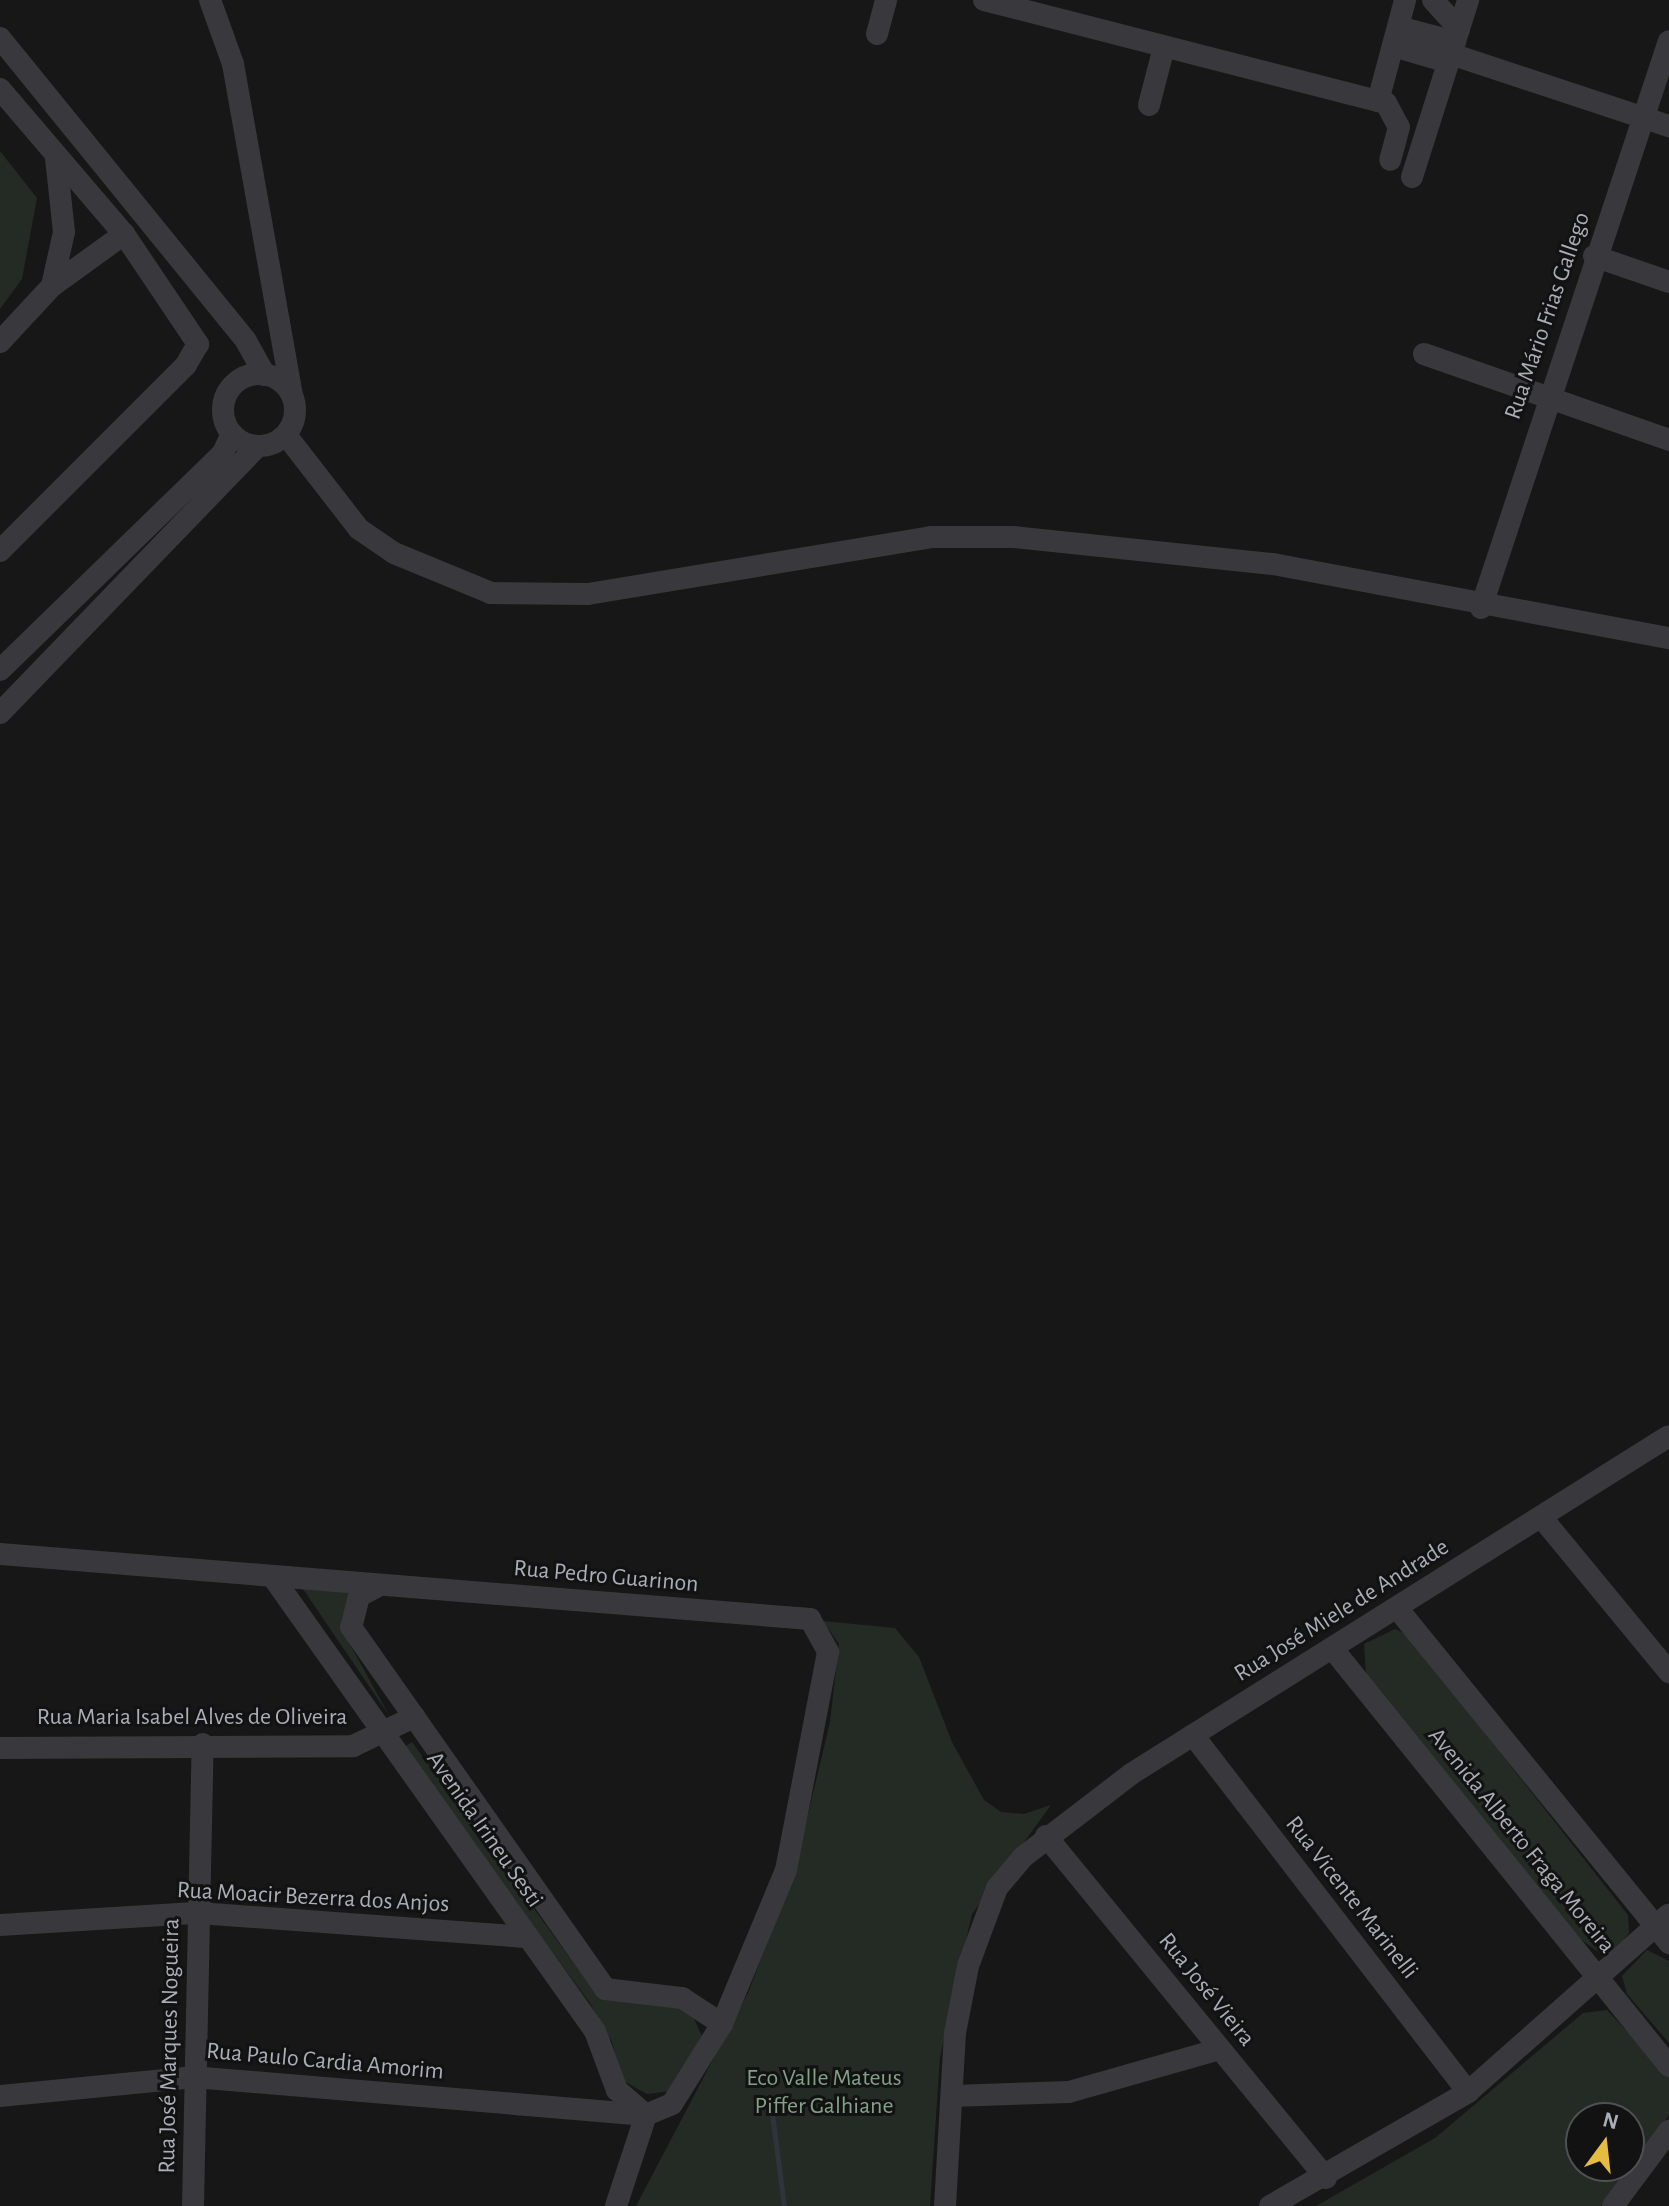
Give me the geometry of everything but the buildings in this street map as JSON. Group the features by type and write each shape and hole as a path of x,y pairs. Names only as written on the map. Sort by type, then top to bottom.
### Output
{"street":[{"path":"0,713 258,446 286,435 295,415 287,348 233,64 210,0"},
{"path":"877,34 886,0"},
{"path":"984,0 1378,101 1398,120 1390,160"},
{"path":"1378,101 1405,0"},
{"path":"1433,0 1453,47"},
{"path":"1412,177 1468,0"},
{"path":"1395,37 1453,47 1669,126"},
{"path":"0,38 246,341 267,376 292,394"},
{"name":"Rua Mário Frias Gallego","path":"1481,608 1547,397 1669,41"},
{"path":"1149,105 1164,47"},
{"path":"0,89 124,234 197,334 196,351 0,551"},
{"path":"52,286 64,232 56,158"},
{"path":"0,342 52,286 124,234"},
{"path":"1594,256 1669,282"},
{"path":"0,670 223,453 232,434 223,406 237,381 246,341"},
{"path":"237,381 267,376 287,348"},
{"path":"1424,354 1669,440"},
{"path":"232,434 258,446"},
{"path":"286,435 359,529 394,553 491,593 588,594 931,537 1014,537 1273,564 1481,608 1669,638"},
{"name":"Rua José Miele de Andrade","path":"945,2206 955,2033 981,1922 997,1888 1046,1836 1193,1735 1669,1436"},
{"path":"1542,1518 1669,1672"},
{"name":"Rua Pedro Guarinon","path":"0,1554 810,1619 822,1634 828,1652 786,1870 722,2024"},
{"name":"Avenida Irineu Sesti","path":"272,1576 595,2031 617,2090 646,2115"},
{"name":"Avenida Irineu Sesti","path":"380,1585 359,1596 351,1627 605,1989 682,1998 722,2024"},
{"path":"1270,2206 1326,2178 1468,2092 1598,1978 1664,1928 1397,1608"},
{"name":"Avenida Alberto Fraga Moreira","path":"1332,1648 1669,2066"},
{"name":"Rua Maria Isabel Alves de Oliveira","path":"0,1748 203,1744 353,1746 414,1717"},
{"name":"Rua Vicente Marinelli","path":"1193,1735 1468,2092"},
{"name":"Rua José Marques Nogueira","path":"193,2206 203,1744"},
{"name":"Rua José Vieira","path":"1046,1836 1326,2178"},
{"name":"Rua Moacir Bezerra dos Anjos","path":"0,1925 199,1913 528,1937"},
{"path":"616,2206 646,2115 672,2104 722,2024"},
{"path":"953,2096 1069,2092 1220,2049"},
{"name":"Rua Paulo Cardia Amorim","path":"0,2096 195,2077 646,2115"},
{"path":"1613,2206 1669,2131"}],"green space":[{"path":"0,151 37,198 22,279 0,309"},
{"path":"301,1586 353,1590 347,1639 390,1717"},
{"name":"Eco Valle Mateus Piffer Galhiane","path":"823,1621 895,1628 919,1657 952,1742 984,1800 1001,1812 1024,1814 1051,1805 972,1914 940,2057 930,2206 636,2206 748,1993 794,1873 830,1722 839,1644"},
{"path":"1395,1629 1407,1634 1628,1915 1629,1933 1618,1947 1600,1953 1580,1939 1366,1675 1364,1644"},
{"path":"412,1742 597,1995 677,2008 694,2019 703,2038 672,2091 647,2094 622,2080 612,2042 590,2003 401,1749"},
{"path":"1647,1950 1669,1961 1669,2043 1627,1994 1622,1976"},
{"path":"1607,2010 1669,2076 1669,2115 1645,2147 1645,2102 1565,2102 1565,2182 1619,2182 1601,2206 1316,2206 1435,2138 1583,2013"}],"waterway":[{"path":"771,2106 784,2206"}]}
